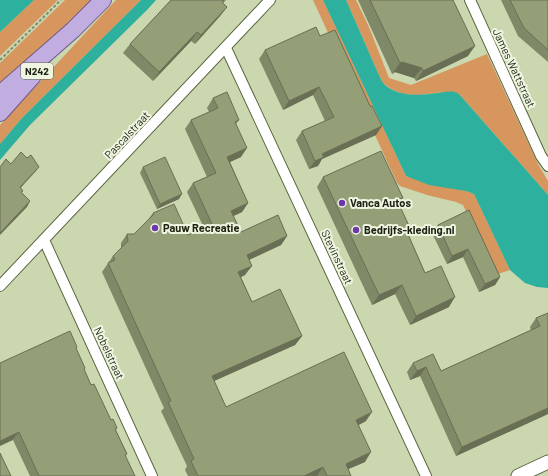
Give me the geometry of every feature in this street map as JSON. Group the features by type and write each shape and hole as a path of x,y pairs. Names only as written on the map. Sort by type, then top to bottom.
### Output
{"main road":[{"name":"N242","path":"0,113 73,30 103,0"},
{"name":"N242","path":"0,94 73,30"}],"street":[{"name":"Pascalstraat","path":"0,286 270,0"},
{"name":"James Wattstraat","path":"470,0 541,156 548,166"},
{"name":"Stevinstraat","path":"226,48 426,476"},
{"name":"Nobelstraat","path":"44,240 152,476"},
{"path":"518,476 548,462"}],"path":[{"path":"0,60 62,0"}],"shaded area":[{"path":"34,0 58,0 0,56 0,32"},
{"path":"65,0 92,0 0,88 0,63"},
{"path":"116,0 141,0 22,118 0,144 0,125"},
{"path":"313,0 323,0 406,176 474,194 510,270 495,275 463,205 400,186 397,183"},
{"path":"346,0 356,0 369,27 389,78 411,85 487,54 538,164 548,181 548,195 459,94 446,92 417,95 403,94 391,89 383,83"}],"water":[{"path":"0,0 34,0 0,32"},
{"path":"141,0 156,0 30,125 0,160 0,144 22,118"},
{"path":"323,0 346,0 384,84 396,92 403,94 454,92 459,94 548,195 548,288 537,287 525,283 510,270 474,194 466,191 429,185 406,176"}],"building":[{"path":"171,0 224,0 222,2 227,7 201,35 197,32 159,72 130,44"},
{"path":"370,0 453,0 475,46 423,71 422,68 402,62 400,63"},
{"path":"510,0 548,0 548,50 524,28"},
{"path":"316,27 320,36 335,30 370,106 372,106 382,126 322,154 324,157 315,161 302,131 334,117 319,87 289,101 265,50"},
{"path":"227,92 239,120 235,122 247,148 227,157 248,203 231,211 241,232 278,215 287,236 247,255 252,266 238,272 252,302 280,289 302,336 212,376 226,407 344,352 372,412 356,420 371,452 346,464 351,476 327,476 323,467 304,476 198,476 191,461 194,459 168,402 171,401 108,263 115,260 113,256 128,241 127,234 134,234 154,214 153,213 174,204 188,235 212,224 193,183 216,173 191,120 218,108 213,98"},
{"path":"381,151 403,198 397,200 411,230 407,232 425,273 441,266 455,297 416,316 402,285 379,295 323,177"},
{"path":"21,152 27,158 31,155 39,167 20,187 23,191 21,192 30,201 0,233 0,167 6,159 11,164"},
{"path":"165,157 182,194 160,204 143,167"},
{"path":"469,210 500,277 485,284 468,249 452,256 438,225"},
{"path":"548,313 548,408 462,447 426,367 417,371 413,363 433,354 441,371 540,326 536,318"},
{"path":"70,331 91,385 94,384 111,420 113,419 117,428 115,429 127,454 125,455 135,476 39,476 19,432 0,441 0,363"},
{"path":"0,453 11,476 0,476"}],"place":[{"name":"Vanca Autos","path":"342,203"},
{"name":"Pauw Recreatie","path":"155,228"},
{"name":"Bedrijfs-kleding.nl","path":"356,230"}]}
